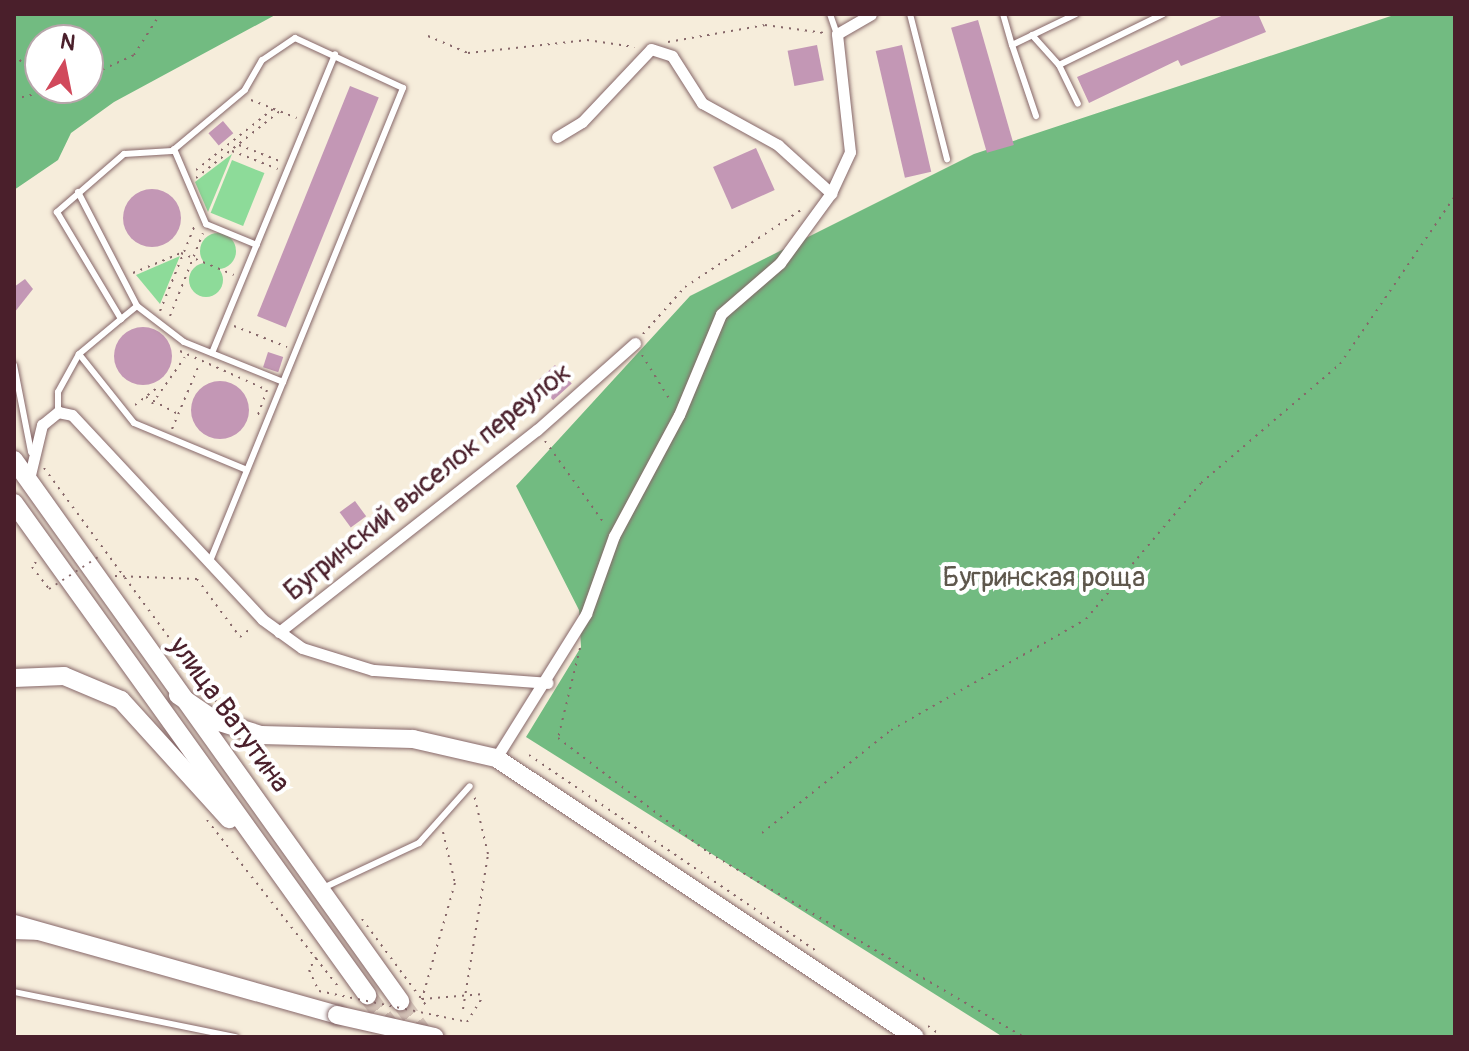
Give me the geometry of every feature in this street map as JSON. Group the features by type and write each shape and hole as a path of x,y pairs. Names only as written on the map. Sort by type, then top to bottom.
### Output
{"main road":[{"name":"улица Ватутина","path":"22,456 29,479 178,695 400,1001"},
{"name":"улица Ватутина","path":"14,503 367,995"},
{"path":"14,678 64,676 121,700 268,859"},
{"path":"178,695 216,721 261,735 413,739 496,758 916,1028"},
{"path":"14,924 44,936 337,1015 435,1037"}],"street":[{"path":"496,758 548,683 576,633 614,536 679,415 721,314 780,263 831,193 850,152 837,34 871,14"},
{"path":"557,137 582,122 651,49 672,56 702,103 778,145 831,193"},
{"name":"Бугринский выселок переулок","path":"548,683 373,670 329,660 279,632 369,554 537,430 635,343"},
{"path":"22,456 42,425 58,412 82,423 262,619 279,632"}],"lane":[{"path":"830,14 837,34"},
{"path":"910,14 947,159"},
{"path":"1003,14 1036,116"},
{"path":"1012,45 1076,14"},
{"path":"1059,65 1163,14"},
{"path":"1032,35 1059,65 1078,104"},
{"path":"121,319 58,215 78,192 129,151 174,149 239,95 259,62 288,39 335,54 403,88 210,561"},
{"path":"209,352 225,322 335,54"},
{"path":"174,149 207,224 257,245"},
{"path":"78,192 137,306 165,327 209,352 283,382"},
{"path":"58,412 58,392 79,354 137,306"},
{"path":"79,354 134,423 247,470"},
{"path":"14,365 22,456"},
{"path":"319,889 442,825 470,786"},
{"path":"14,936 44,936"},
{"path":"14,992 235,1037"}],"path":[{"path":"104,69 134,55 160,14"},
{"path":"655,44 765,25 837,34"},
{"path":"428,36 468,53 587,40 640,46"},
{"path":"239,95 307,122"},
{"path":"187,181 273,109"},
{"path":"187,181 280,111"},
{"path":"253,125 260,127"},
{"path":"238,145 288,169"},
{"path":"231,150 288,169"},
{"path":"217,153 225,155"},
{"path":"679,415 635,343 685,287 748,240 831,193"},
{"path":"762,833 891,730 1086,619 1201,483 1340,364 1455,196"},
{"path":"156,320 200,212"},
{"path":"207,224 165,327 185,357 267,390 255,420"},
{"path":"135,272 183,254 243,278"},
{"path":"171,285 180,289"},
{"path":"225,322 296,351"},
{"path":"168,438 200,363 209,352"},
{"path":"152,404 185,357"},
{"path":"135,405 159,386"},
{"path":"146,397 152,404 178,414"},
{"path":"537,430 614,536"},
{"path":"32,567 49,589 98,557"},
{"path":"111,578 121,572 197,579 240,637 262,619"},
{"path":"576,633 581,647 558,738 709,853 1024,1037"},
{"path":"529,755 824,956"},
{"path":"463,1009 488,854 470,786"},
{"path":"316,957 309,970 319,991 467,1022 484,994 422,999 455,883 442,825"},
{"path":"916,1028 943,1037"}],"green space":[{"path":"14,14 277,14 114,102 71,133 58,160 14,190"},
{"name":"Бугринская роща","path":"1397,14 1455,14 1455,1037 1003,1037 526,737 581,647 579,610 516,486 690,296 974,154"},
{"path":"232,154 208,212 195,182"},
{"path":"232,160 264,173 243,226 211,213"},
{"path":"218,233 230,239 236,251 230,263 218,269 206,263 200,251 206,239"},
{"path":"180,256 160,304 136,275"},
{"path":"206,263 218,268 223,280 218,292 206,297 194,292 189,280 194,268"}],"building":[{"path":"1226,14 1258,14 1266,32 1181,66 1178,60 1089,103 1077,77"},
{"path":"978,20 1014,145 987,153 951,28"},
{"path":"817,45 824,80 794,86 788,51"},
{"path":"902,45 931,172 905,178 876,51"},
{"path":"350,86 379,98 286,328 257,316"},
{"path":"223,121 233,133 219,145 208,133"},
{"path":"756,148 775,190 732,209 713,167"},
{"path":"152,189 173,197 181,218 173,239 152,247 131,239 123,218 131,197"},
{"path":"25,279 33,289 14,313 14,287"},
{"path":"143,327 164,335 172,356 164,377 143,385 122,377 114,356 122,335"},
{"path":"268,352 283,357 278,372 263,367"},
{"path":"555,365 572,384 553,400 536,382"},
{"path":"220,381 241,389 249,410 241,431 220,439 199,431 191,410 199,389"},
{"path":"355,501 366,516 351,528 340,512"}],"tunnel":[{"path":"367,995 396,1034"},
{"path":"400,1001 426,1037"}]}
